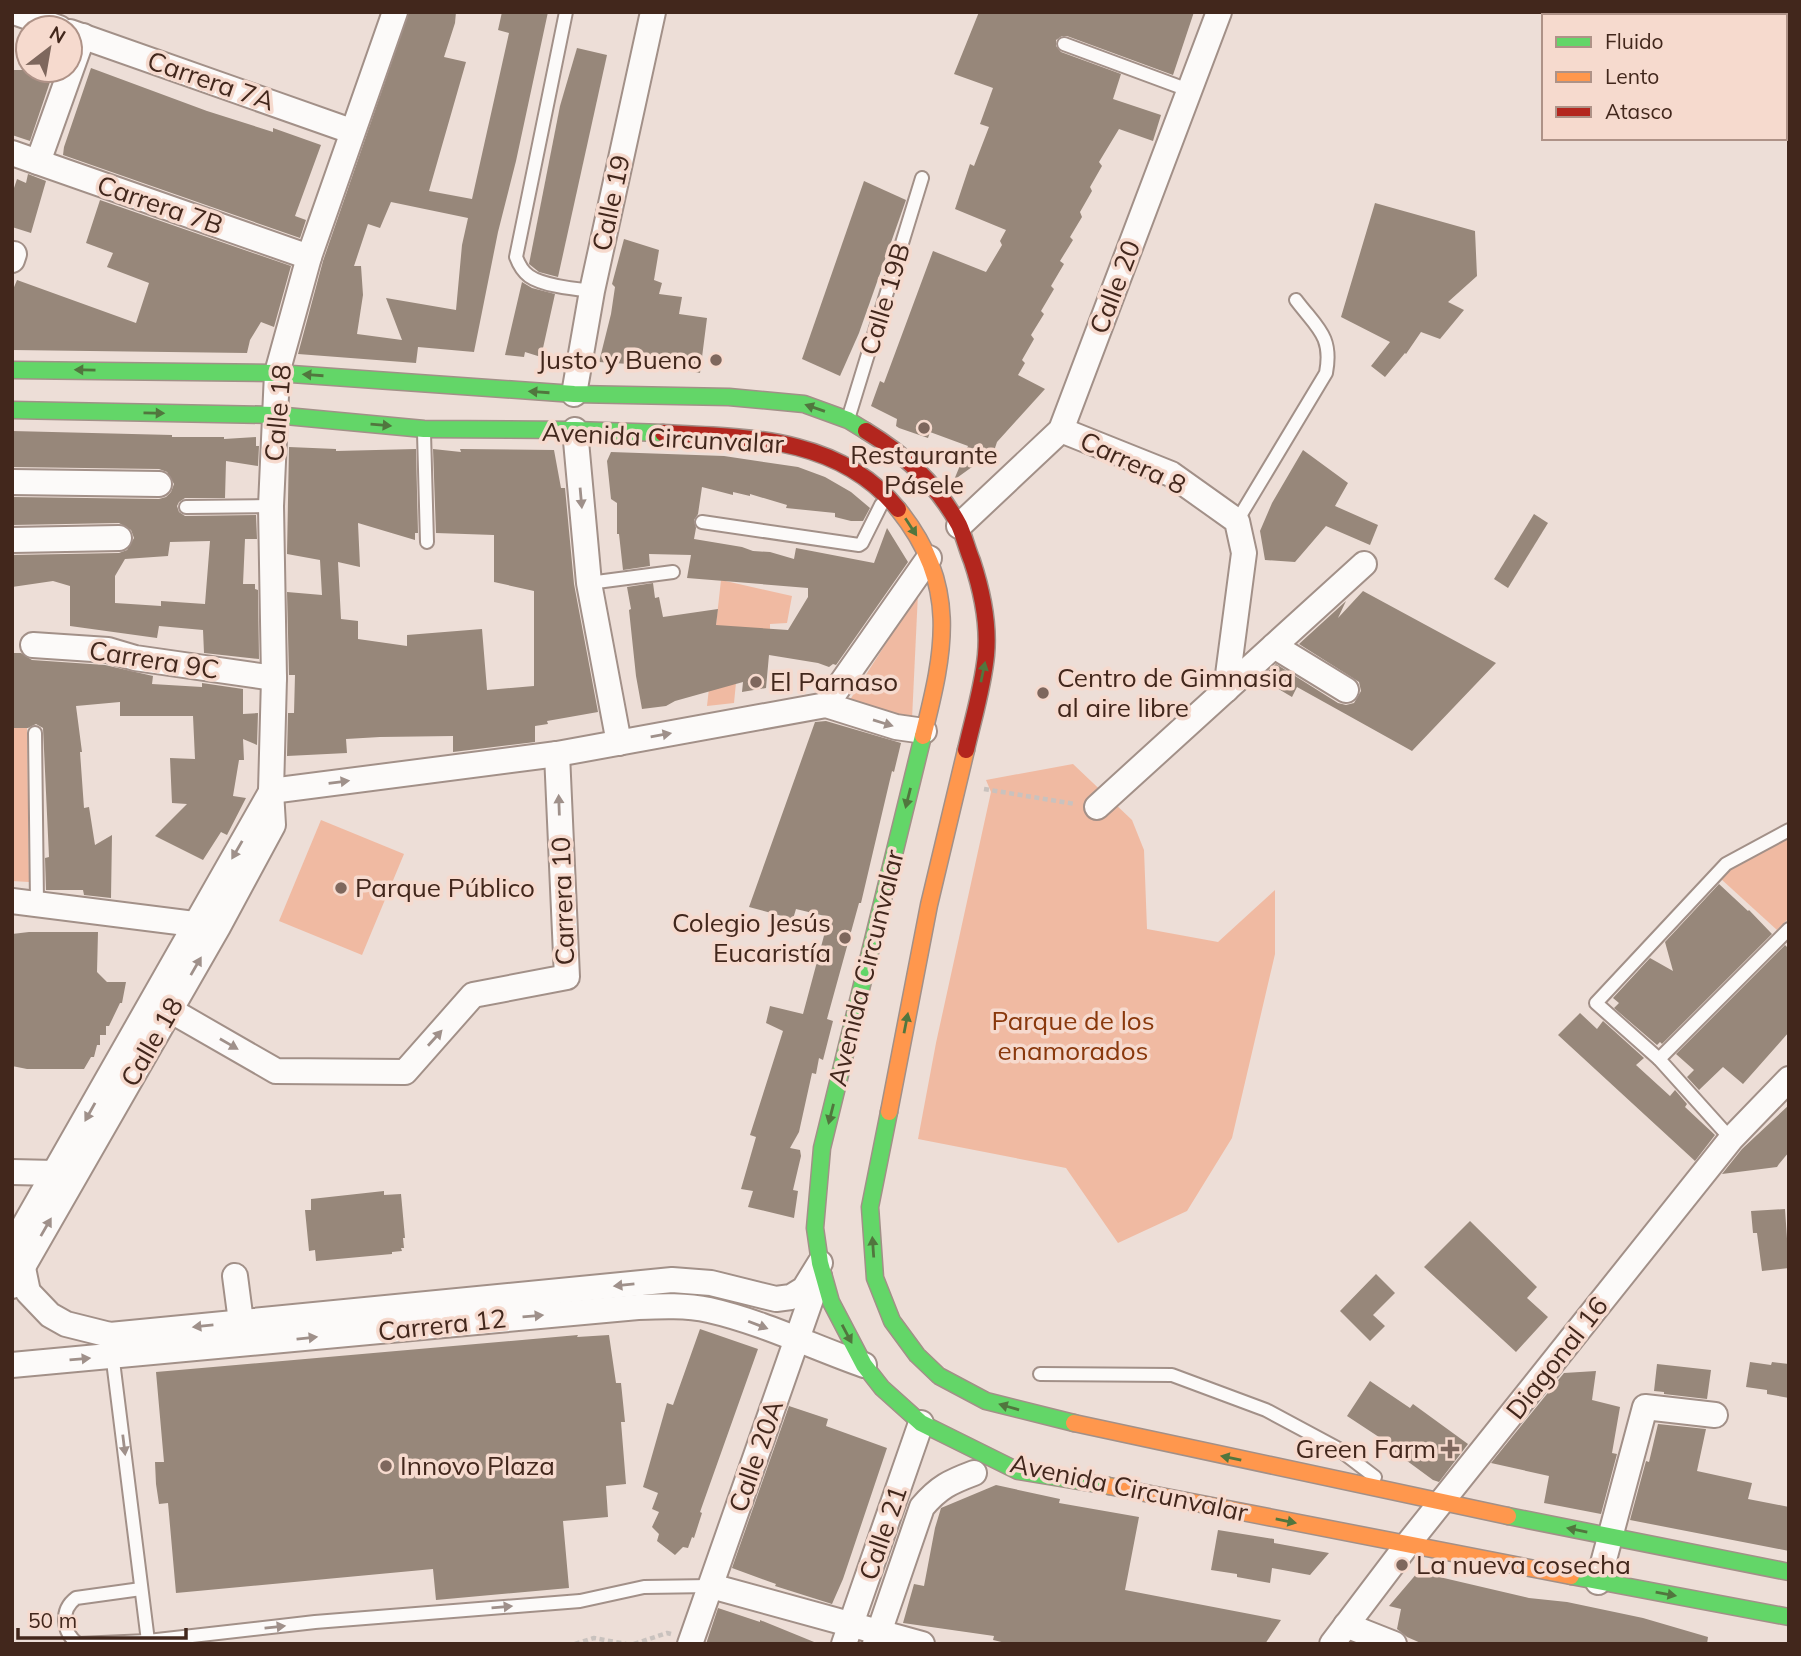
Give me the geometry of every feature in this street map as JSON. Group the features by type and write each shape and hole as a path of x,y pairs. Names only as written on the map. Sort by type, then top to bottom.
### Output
{"main road":[{"name":"Avenida Circunvalar","path":"12,370 278,373 574,394 729,397 804,404 848,420 883,441 915,467 940,496 958,526 981,587 986,620 986,655 962,738 960,779 929,905 870,1207 875,1278 892,1321 917,1355 939,1376 986,1401 1036,1415 1441,1503 1789,1572"},
{"name":"Avenida Circunvalar","path":"12,410 275,415 424,429 575,430 726,436 803,447 834,458 863,475 888,497 909,523 929,558 940,596 943,643 930,732 822,1148 815,1228 821,1266 831,1302 864,1365 882,1388 921,1423 1018,1471 1069,1478 1789,1617"}],"street":[{"name":"Calle 18","path":"16,1267 170,1010 206,926 271,791 274,678 271,506 278,373 309,257 351,131 395,12"},
{"name":"Calle 19","path":"574,394 592,291 653,12"},
{"name":"Calle 20","path":"958,526 1060,430 1219,12"},
{"name":"Carrera 7A","path":"84,37 351,131"},
{"path":"38,162 61,84"},
{"name":"Carrera 7B","path":"12,153 309,257"},
{"path":"575,430 589,583 619,743"},
{"name":"Carrera 8","path":"1060,430 1171,474 1237,521"},
{"path":"12,482 159,484"},
{"path":"1226,690 1244,553 1237,521"},
{"path":"12,540 119,538"},
{"path":"826,705 929,558"},
{"path":"1097,807 1364,564"},
{"name":"Carrera 9C","path":"33,645 108,650 135,658 274,678"},
{"path":"1274,646 1346,690"},
{"path":"271,791 557,754 826,705 896,727 930,732"},
{"name":"Carrera 10","path":"170,1010 276,1071 405,1072 473,995 567,977 557,754"},
{"path":"12,901 206,926"},
{"name":"Calle 18","path":"16,1267 55,1173 206,926"},
{"name":"Diagonal 16","path":"1339,1635 1407,1545 1731,1139 1789,1079"},
{"path":"12,1172 55,1173"},
{"name":"Carrera 12","path":"242,1333 672,1280 711,1283 776,1299 791,1297 804,1289 821,1266"},
{"name":"Calle 20A","path":"692,1641 821,1266"},
{"name":"Carrera 12","path":"16,1267 28,1292 50,1315 111,1345"},
{"path":"236,1276 242,1333"},
{"path":"672,1280 673,1306"},
{"name":"Carrera 12","path":"12,1364 111,1345 242,1333 673,1306 707,1310 751,1322 864,1365"},
{"path":"1598,1582 1645,1407 1715,1415"},
{"name":"Calle 21","path":"848,1634 921,1423"},
{"name":"Calle 21","path":"876,1638 922,1507 948,1482 974,1473"},
{"path":"711,1586 848,1634 922,1644"},
{"path":"1339,1635 1394,1644"}],"lane":[{"path":"566,12 516,257 521,269 531,278 571,289 592,291"},
{"path":"1064,44 1191,91"},
{"name":"Calle 19B","path":"848,420 922,178"},
{"path":"1237,521 1326,373 1330,354 1325,338 1296,300"},
{"path":"424,429 427,542"},
{"path":"702,522 859,545 888,497"},
{"path":"186,507 271,506"},
{"path":"589,583 673,572"},
{"path":"34,733 37,903"},
{"path":"1731,1139 1659,1059 1596,1003 1726,864 1789,830"},
{"path":"1659,1059 1789,929"},
{"path":"111,1345 148,1641"},
{"path":"1040,1374 1172,1375 1266,1410 1337,1448 1377,1479 1385,1491"},
{"path":"141,1589 76,1598 68,1604 64,1613 66,1630 71,1639 78,1644 148,1641 315,1622 580,1601 644,1587 711,1586"}],"path":[{"path":"960,779 991,792 1097,807"},
{"path":"634,1644 667,1633 692,1641"},
{"path":"575,1644 594,1638 626,1644"}],"green space":[{"path":"721,580 792,596 787,623 770,624 770,637 741,632 734,703 707,706"},
{"path":"918,593 912,719 848,703"},
{"path":"12,728 27,728 29,882 12,881"},
{"name":"Parque de los enamorados","path":"1073,764 1132,820 1144,850 1147,929 1218,942 1275,890 1275,954 1232,1138 1187,1211 1118,1243 1066,1168 918,1139 936,1043 991,792 986,780"},
{"name":"Parque Público","path":"321,820 404,854 362,955 279,921"},
{"path":"1789,838 1789,918 1777,930 1721,879 1729,870"}],"building":[{"path":"409,12 456,12 444,57 466,62 429,191 472,199 509,33 498,30 502,12 548,12 474,352 418,347 416,363 298,354 323,261","holes":["391,202 468,218 462,245 456,310 386,298 402,340 357,334 363,295 361,266 354,266 368,224 380,228"]},
{"path":"979,12 1194,12 1173,75 1067,36 1056,40 1056,46 1061,52 1121,74 1113,99 1161,115 1153,141 1119,129 1099,162 1102,166 1080,212 1082,217 1070,237 1073,240 1060,261 1064,264 1051,286 1054,289 1041,311 1044,314 1031,335 1034,339 1022,360 1025,363 1018,375 1045,389 997,442 994,451 954,480 968,446 930,432 928,438 899,428 896,426 897,419 871,406 880,381 884,383 933,251 986,272 1002,245 1000,241 1006,230 955,209 970,164 974,166 989,127 980,124 993,88 954,74"},
{"path":"577,48 607,55 558,277 539,272 529,264 560,106"},
{"path":"91,68 207,111 273,132 273,128 321,145 295,216 306,220 300,238 63,155"},
{"path":"14,70 14,84 49,84 30,141 12,135"},
{"path":"28,174 46,181 31,233 12,227 12,194 17,179 26,183"},
{"path":"864,181 906,200 859,333 840,376 802,359"},
{"path":"100,200 291,266 274,327 261,322 250,340 247,353 12,350 12,292 17,280 136,323 149,283 107,267 113,253 86,243"},
{"path":"1375,203 1475,231 1477,276 1448,302 1464,310 1440,339 1421,332 1385,377 1371,366 1390,342 1341,317"},
{"path":"624,239 659,250 654,280 662,283 659,294 682,297 679,314 707,318 700,373 673,367 599,362 611,314 615,287 612,284"},
{"path":"522,282 532,288 555,294 541,357 525,352 524,357 505,355"},
{"path":"12,431 224,439 256,437 256,446 259,446 258,466 226,461 225,498 185,498 177,506 179,512 185,516 256,515 257,539 245,539 243,584 255,584 255,589 258,590 259,659 204,653 203,630 159,626 157,638 70,626 70,586 53,581 12,587 12,555 119,553 127,550 134,538 131,530 119,523 12,525 12,497 159,499 171,492 174,484 167,472 159,469 12,467","holes":["210,541 205,604 161,601 161,606 115,603 115,576 125,559 168,556 170,542"]},
{"path":"289,447 336,451 416,449 418,533 415,533 415,540 358,523 360,567 338,562 341,619 358,621 358,639 407,646 407,635 482,629 487,690 534,686 534,591 494,582 494,535 436,533 433,449 461,452 460,449 554,450 561,488 565,488 574,584 598,712 547,721 548,724 535,726 535,742 453,752 453,736 380,737 346,739 347,753 287,756 288,713 294,713 295,675 289,675 287,592 322,595 320,560 287,554"},
{"path":"1303,450 1348,483 1335,506 1378,525 1370,545 1326,526 1295,562 1265,560 1260,531 1272,503"},
{"path":"611,452 724,456 798,467 825,477 851,492 870,508 863,521 851,521 835,517 835,513 786,508 787,505 750,494 733,492 733,495 702,487 698,514 694,520 694,539 770,552 794,559 796,548 874,563 887,528 908,562 836,665 829,667 769,655 766,688 742,692 743,682 666,706 642,709 627,587 653,583 655,598 659,597 663,617 718,609 716,625 788,630 808,597 808,588 687,578 691,555 649,554 650,566 623,570 617,534 617,503 611,499 607,461"},
{"path":"1534,514 1548,523 1508,588 1494,579"},
{"path":"1363,591 1496,663 1412,751 1297,687 1292,697 1260,678 1276,664 1338,703 1354,703 1361,691 1359,682 1299,644 1346,601 1338,618"},
{"path":"12,653 21,653 32,660 105,665 153,676 152,684 202,687 202,683 243,689 243,714 258,713 257,745 243,739 244,760 239,760 233,796 246,798 227,835 221,832 203,860 155,836 187,804 172,803 170,758 195,759 193,716 120,716 120,702 76,706 82,752 84,808 89,807 95,845 112,835 111,898 84,895 83,890 46,890 45,858 49,857 43,728 36,724 28,728 12,728"},
{"path":"826,721 901,743 861,903 827,1019 833,1021 823,1060 819,1058 816,1074 812,1073 799,1132 790,1148 800,1150 801,1156 793,1190 798,1191 794,1218 748,1207 753,1191 741,1189 756,1137 750,1135 783,1031 766,1023 770,1006 803,1014 829,917 796,909 793,919 749,907 815,722"},
{"path":"1719,884 1772,934 1662,1044 1660,1042 1657,1045 1614,1008 1619,1003 1613,998 1650,958 1673,971 1665,942"},
{"path":"98,932 97,972 107,982 126,982 122,1003 109,1026 106,1026 106,1035 100,1035 100,1045 97,1045 94,1057 91,1057 84,1069 27,1069 12,1066 12,934"},
{"path":"1785,945 1789,949 1789,1032 1743,1084 1723,1067 1699,1090 1687,1077 1694,1070 1676,1054"},
{"path":"1580,1013 1597,1029 1603,1021 1644,1058 1636,1065 1670,1096 1675,1090 1687,1104 1685,1107 1715,1135 1695,1161 1558,1035"},
{"path":"1789,1105 1789,1152 1777,1167 1722,1174 1742,1149"},
{"path":"384,1191 384,1195 401,1194 405,1238 402,1251 316,1261 315,1250 309,1251 305,1210 311,1210 311,1199"},
{"path":"1785,1209 1789,1268 1762,1271 1751,1211"},
{"path":"1470,1221 1537,1287 1527,1298 1548,1317 1516,1352 1424,1267"},
{"path":"1376,1274 1395,1293 1373,1315 1385,1326 1370,1341 1340,1311"},
{"path":"700,1329 758,1349 700,1512 702,1513 694,1538 692,1537 688,1548 683,1547 675,1555 657,1541 659,1534 652,1527 659,1512 652,1509 658,1493 643,1487 667,1403 673,1405"},
{"name":"Innovo Plaza","path":"578,1335 577,1337 609,1335 616,1383 621,1383 626,1484 606,1486 608,1517 563,1521 569,1588 436,1600 433,1569 176,1593 168,1503 159,1504 156,1484 155,1462 164,1462 156,1372"},
{"path":"1750,1362 1789,1364 1789,1398 1767,1394 1767,1390 1746,1387"},
{"path":"1657,1364 1711,1370 1707,1399 1654,1391"},
{"path":"1596,1371 1592,1400 1620,1407 1612,1453 1617,1454 1601,1514 1544,1503 1549,1476 1491,1463 1564,1373"},
{"path":"1370,1381 1410,1408 1413,1404 1468,1444 1439,1482 1347,1416"},
{"path":"789,1406 828,1419 826,1426 887,1448 832,1604 775,1586 776,1584 732,1568"},
{"path":"1658,1424 1706,1429 1697,1471 1752,1483 1748,1499 1789,1507 1789,1551 1630,1520"},
{"path":"996,1485 1060,1499 1059,1503 1139,1517 1125,1590 1281,1620 1265,1644 1010,1644 993,1640 994,1636 903,1623 914,1584 924,1586 941,1508"},
{"path":"1218,1530 1274,1539 1274,1543 1329,1553 1310,1575 1272,1568 1270,1583 1237,1577 1237,1574 1211,1570"},
{"path":"1418,1572 1529,1598 1567,1602 1643,1618 1708,1637 1707,1644 1423,1644 1397,1629 1401,1609 1389,1606"},
{"path":"718,1608 760,1620 819,1644 706,1644"}],"traffic: fast":[{"path":"12,370 277,373 574,394 729,397 804,404 848,420 866,431"},
{"path":"12,410 275,415 424,429 663,433"},
{"path":"923,736 822,1148 815,1228 820,1263 831,1302 864,1365 882,1388 921,1423 1018,1471 1109,1486"},
{"path":"889,1112 870,1207 875,1278 892,1321 917,1355 939,1376 986,1401 1074,1423"},
{"path":"1508,1516 1789,1572"},
{"path":"1571,1576 1789,1617"}],"traffic: slow":[{"path":"898,509 931,564 939,591 942,618 937,675 923,736"},
{"path":"889,1112 929,905 966,750"},
{"path":"1074,1423 1508,1516"},
{"path":"1109,1486 1571,1576"}],"traffic: jam":[{"path":"866,431 907,461 941,497 959,525 976,572 984,607 987,643 983,679 966,750"},
{"path":"663,433 759,440 821,454 849,467 875,485 898,509"}],"place":[{"name":"Justo y Bueno","path":"716,360"},
{"name":"Restaurante Pásele","path":"924,428"},
{"name":"El Parnaso","path":"756,682"},
{"name":"Centro de Gimnasia al aire libre","path":"1043,693"},
{"name":"Parque Público","path":"341,888"},
{"name":"Colegio Jesús Eucaristía","path":"845,938"},
{"name":"Green Farm","path":"1450,1449"},
{"name":"Innovo Plaza","path":"386,1466"},
{"name":"La nueva cosecha","path":"1402,1565"}]}
